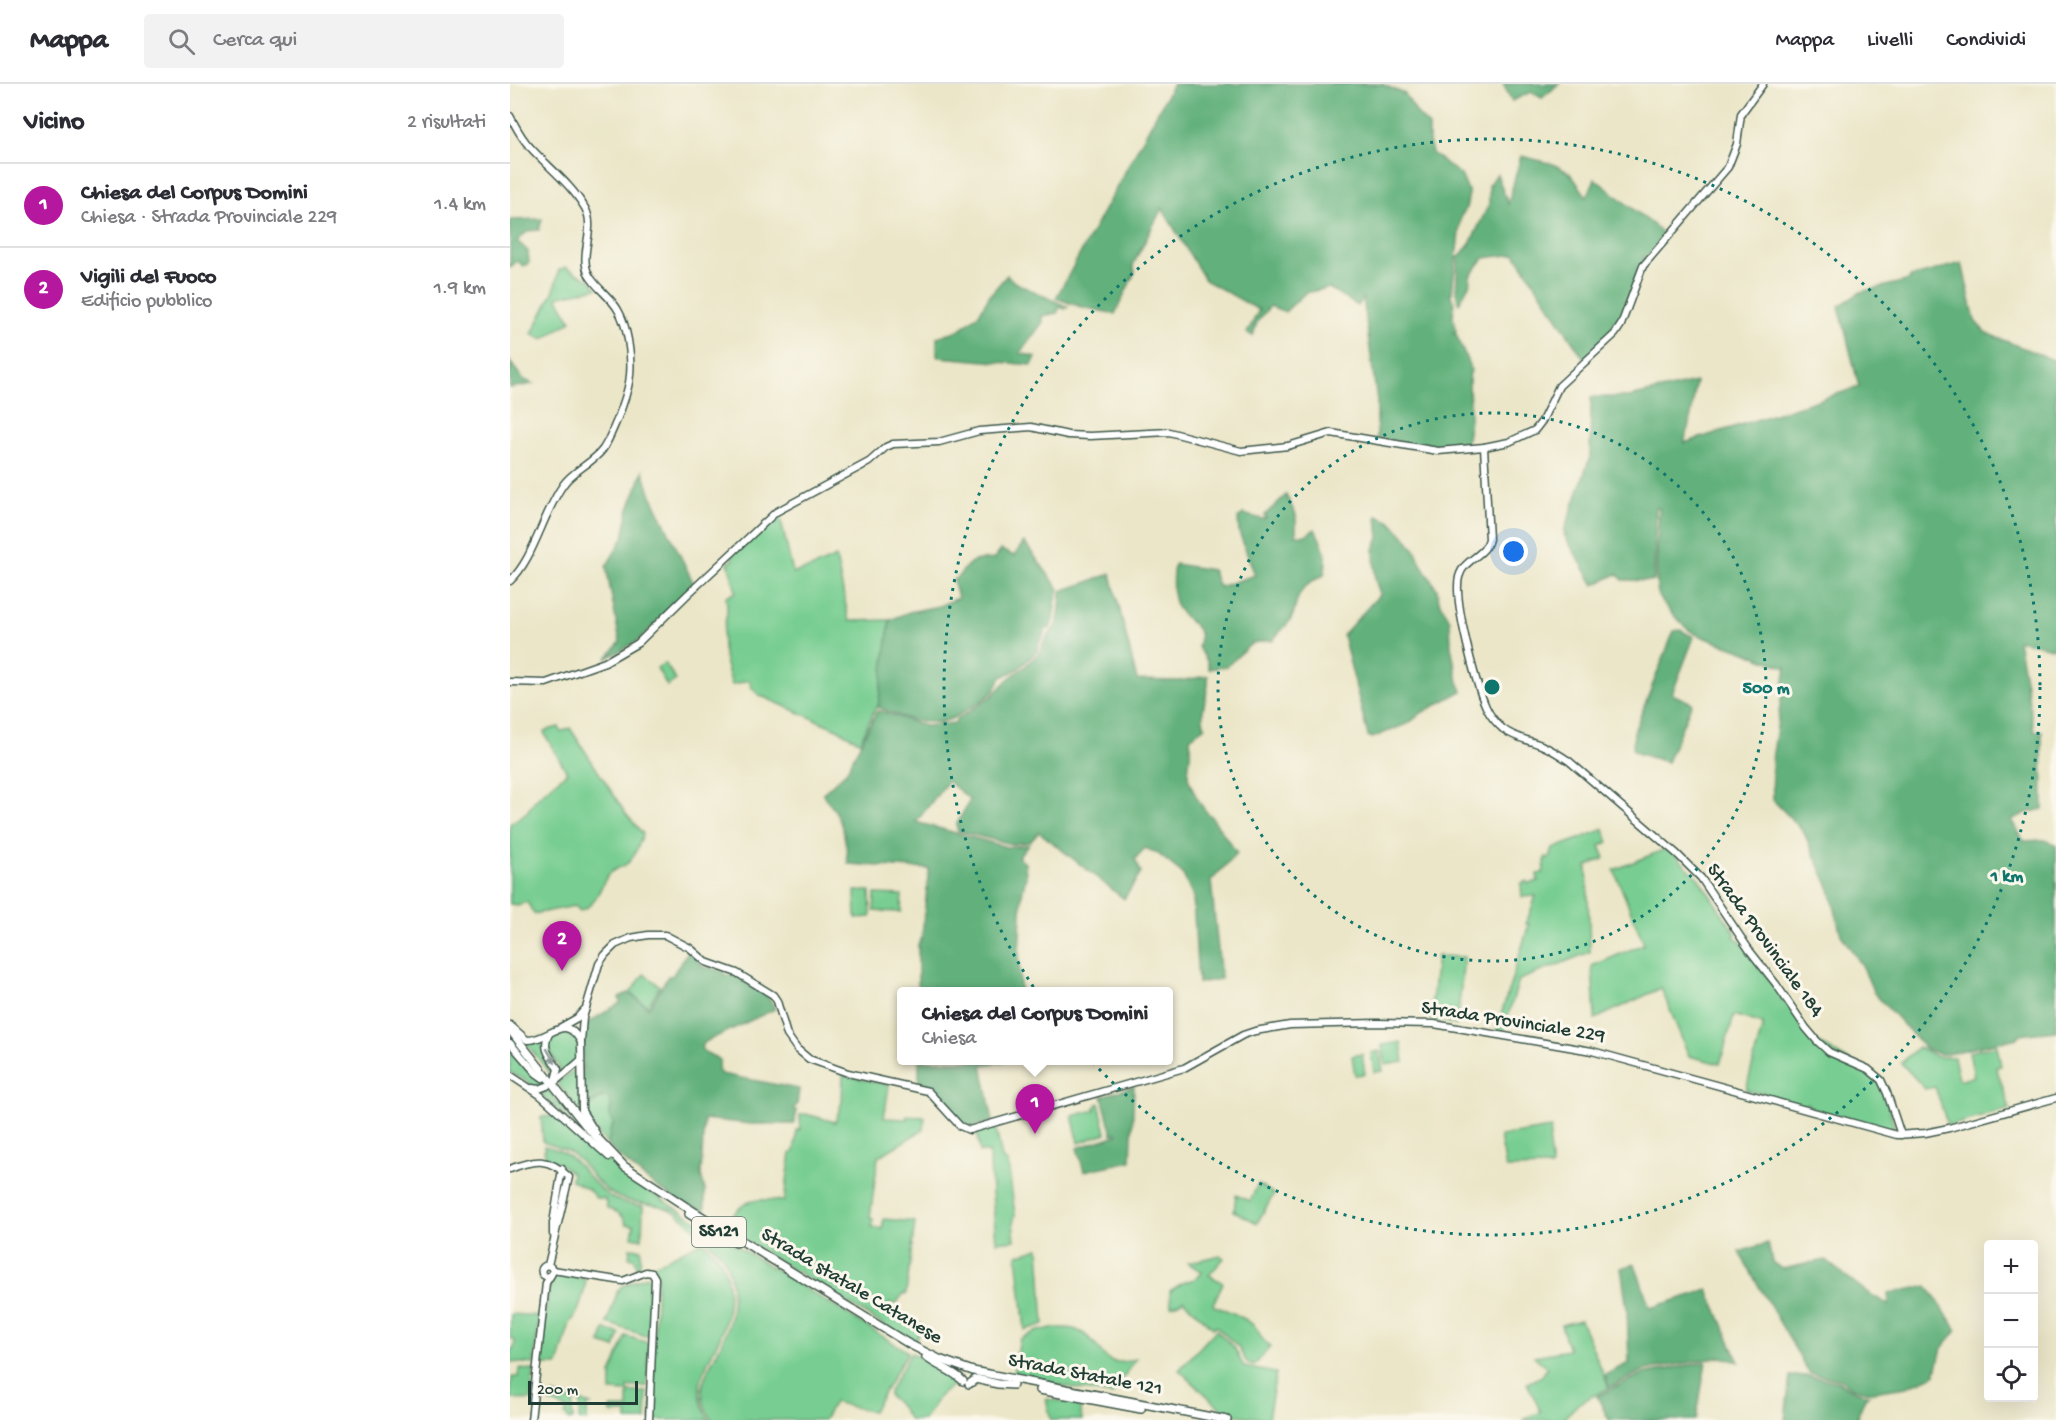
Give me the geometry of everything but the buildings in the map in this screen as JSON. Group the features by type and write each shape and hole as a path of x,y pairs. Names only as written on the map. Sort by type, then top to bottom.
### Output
{"main road":[{"name":"Strada statale Catanese","path":"510,1030 606,1148 624,1166 862,1316 916,1348 971,1372"},
{"name":"Strada statale Catanese","path":"510,1037 609,1157 645,1187 926,1358 971,1372"},
{"path":"926,1358 966,1382 976,1379 1013,1385"},
{"name":"Strada Statale 121","path":"971,1372 1013,1385 1202,1420"},
{"name":"Strada Statale 121","path":"971,1372 1227,1420"}],"street":[{"path":"510,682 546,683 617,656 642,640 778,510 868,462 889,446 902,443 946,441 979,431 1031,427 1068,435 1090,436 1169,432 1242,451 1288,446 1331,433 1437,451 1484,447 1509,442 1535,430 1542,421 1559,386 1615,334 1621,325 1643,266 1728,167 1737,144 1741,114 1763,84"},
{"path":"510,116 529,146 553,168 585,207 589,225 587,270 621,315 632,369 620,412 605,446 598,455 564,484 553,501 519,571 510,581"},
{"name":"Strada Provinciale 184","path":"1484,447 1489,539 1482,552 1470,559 1464,566 1458,585 1465,630 1479,686 1491,717 1515,737 1551,749 1569,761 1613,796 1685,862 1706,884 1750,951 1811,1035 1829,1052 1868,1069 1881,1080 1901,1135"},
{"name":"Strada Provinciale 229","path":"586,1007 599,964 604,954 611,948 631,938 658,934 669,936 690,948 706,962 737,973 773,995 787,1035 796,1049 809,1059 848,1073 928,1091 955,1122 968,1130 1184,1068 1243,1035 1290,1025 1434,1024 1600,1052 1901,1135 1949,1128 2056,1098"},
{"path":"581,1059 574,1068 555,1081 558,1069 545,1048 547,1038 554,1030 577,1018 586,1007"},
{"path":"586,1007 582,1025 582,1111 606,1148"},
{"path":"510,1024 521,1036 530,1040 563,1027 571,1029 582,1041"},
{"path":"510,1043 543,1078"},
{"path":"510,1075 534,1092 609,1157"},
{"path":"526,1086 539,1089 548,1087 534,1092"},
{"path":"510,1169 526,1162 539,1161 562,1170 569,1177 560,1221 553,1239"},
{"path":"531,1420 553,1239 553,1222 562,1170"},
{"path":"549,1271 623,1281 646,1272 652,1273 655,1278 649,1420"}],"green space":[{"path":"1173,84 1382,84 1405,94 1417,114 1429,126 1432,153 1461,175 1469,193 1466,209 1461,216 1452,293 1450,294 1454,302 1453,317 1456,332 1453,333 1456,334 1471,370 1469,377 1470,419 1466,445 1449,447 1445,444 1446,448 1433,448 1433,446 1377,438 1377,401 1363,298 1358,306 1329,288 1305,293 1285,312 1270,306 1257,322 1253,336 1247,333 1259,310 1205,280 1162,208 1133,265 1135,272 1115,314 1078,306 1056,298"},
{"path":"1503,84 1559,84 1542,98 1531,92 1512,101"},
{"path":"1521,156 1553,164 1570,173 1587,197 1595,179 1666,235 1649,256 1643,257 1645,261 1637,274 1628,299 1625,300 1626,304 1617,328 1585,360 1515,254 1484,258 1470,276 1470,283 1459,303 1456,292 1458,258 1470,244 1489,204 1489,185 1497,174 1508,204"},
{"path":"542,219 539,230 528,231 517,241 528,251 529,263 523,266 518,261 510,267 510,220"},
{"path":"1962,263 1975,321 1986,333 2056,361 2056,649 2018,640 2034,731 2042,731 2043,809 2011,820 2024,841 2045,840 2056,845 2056,1031 2018,1035 2017,1038 1940,1054 1926,1049 1874,993 1862,965 1841,935 1830,889 1803,831 1773,800 1772,760 1786,667 1690,631 1665,605 1659,596 1656,579 1659,508 1656,508 1654,581 1623,580 1617,574 1594,585 1564,532 1590,457 1591,397 1629,397 1696,382 1684,443 1859,387 1839,306 1861,292 1910,280 1910,277"},
{"path":"565,267 590,280 597,288 557,297 571,321 543,339 532,334 554,290 559,270"},
{"path":"1007,275 1014,282 1068,307 1065,309 1060,307 1057,313 1042,316 1043,322 1020,353 1036,357 1032,365 939,357 937,337 959,330 979,314 989,296"},
{"path":"510,362 523,379 533,384 510,388"},
{"path":"643,471 650,493 694,584 639,640 606,659 620,642 606,567 623,538 628,512"},
{"path":"1286,495 1296,515 1296,535 1306,535 1315,529 1321,541 1326,556 1324,575 1304,588 1291,619 1273,641 1251,644 1227,666 1209,669 1198,647 1200,639 1197,629 1181,613 1175,603 1173,580 1175,564 1212,570 1219,587 1255,575 1239,532 1238,518 1243,514 1266,518 1265,515"},
{"path":"779,512 793,573 836,557 849,621 890,620 878,707 860,742 837,729 759,695 752,688 749,680 732,685 723,647 727,613 726,597 736,592 728,562 733,561 732,556 752,537 755,537 755,534"},
{"path":"1377,516 1391,522 1406,538 1437,589 1439,601 1450,620 1451,646 1462,691 1423,712 1409,723 1372,738 1368,736 1343,635 1380,594 1375,579 1374,550 1379,538"},
{"path":"1024,542 1059,589 1052,624 1050,629 1047,628 1038,646 1039,649 1018,669 1000,678 997,687 987,697 951,719 923,722 904,718 878,707 890,620 958,598 953,580 969,564 977,560 994,559 1001,550 1014,556"},
{"path":"1111,574 1137,680 1179,681 1208,676 1203,708 1205,727 1190,738 1188,777 1200,803 1237,853 1211,881 1221,979 1198,983 1193,896 1182,873 1157,853 1145,848 1135,859 1141,873 1124,899 1039,832 1030,842 1011,844 958,831 956,825 970,800 948,781 916,822 1007,847 1028,845 1018,857 1025,863 1026,877 1022,894 1020,987 918,987 918,945 922,936 929,869 848,864 841,824 823,793 846,772 877,711 925,726 955,723 956,720 991,697 1042,650 1043,643 1058,621 1061,591"},
{"path":"1680,630 1694,637 1672,694 1692,703 1667,762 1633,750 1634,732 1674,631"},
{"path":"665,663 676,680 667,686 657,668"},
{"path":"559,727 561,732 570,728 626,814 643,834 631,860 610,873 594,900 586,908 580,911 575,906 534,914 527,902 518,905 510,904 510,824 527,812 536,799 567,772 544,731"},
{"path":"1604,829 1608,842 1600,846 1605,858 1587,866 1590,952 1519,980 1503,1032 1496,1031 1536,896 1522,897 1521,884 1527,881 1528,884 1538,881 1537,874 1543,873 1546,857 1550,858 1553,849"},
{"path":"1668,848 1699,879 1736,934 1734,937 1740,941 1781,994 1782,1001 1786,1001 1810,1038 1867,1071 1879,1081 1885,1093 1895,1130 1810,1108 1807,1103 1804,1106 1767,1096 1764,1092 1746,1090 1763,1024 1734,1015 1720,1064 1689,1056 1661,988 1595,1019 1592,966 1644,944 1614,870"},
{"path":"855,891 870,891 871,917 856,918"},
{"path":"875,894 902,895 901,912 874,911"},
{"path":"687,953 690,953 706,969 709,967 724,972 724,975 737,976 755,990 767,995 775,1009 705,1042 701,1047 703,1051 720,1060 718,1070 721,1074 799,1089 797,1105 794,1109 797,1111 794,1124 751,1124 704,1119 701,1175 705,1190 705,1212 664,1192 608,1146 610,1131 614,1123 610,1116 611,1104 608,1097 601,1097 582,1108 583,1026 620,1003 619,997 628,993 649,1008 668,976 672,976"},
{"path":"1437,956 1464,957 1457,1025 1447,1023 1443,1019 1439,1022 1430,1020"},
{"path":"644,974 660,986 648,1006 630,993"},
{"path":"566,1029 578,1038 579,1059 560,1075 559,1067 547,1046 553,1033"},
{"path":"545,1037 556,1069 554,1078 523,1040"},
{"path":"1401,1042 1404,1062 1385,1065 1382,1045"},
{"path":"510,1045 546,1086 538,1088 510,1072"},
{"path":"1997,1046 2001,1066 1996,1067 2010,1109 1948,1126 1935,1087 1925,1089 1901,1063 1918,1047 1938,1057 1954,1057 1959,1080 1966,1079 1974,1076 1969,1052"},
{"path":"1379,1051 1383,1071 1374,1072 1371,1053"},
{"path":"1362,1054 1365,1074 1355,1075 1352,1056"},
{"path":"580,1065 582,1115 557,1083"},
{"path":"919,1065 982,1065 993,1122 971,1127 964,1125 932,1090 919,1084"},
{"path":"843,1075 889,1085 884,1118 925,1117 923,1130 878,1157 870,1218 873,1219 872,1227 882,1229 884,1219 915,1222 906,1294 903,1294 896,1304 889,1303 886,1310 924,1325 913,1343 725,1228 737,1211 749,1202 784,1201 791,1153 794,1152 797,1130 800,1130 800,1115 806,1114 835,1122 842,1102"},
{"path":"1134,1086 1131,1161 1084,1171 1077,1148 1117,1135 1117,1133 1112,1134 1102,1096"},
{"path":"548,1090 582,1130 540,1094"},
{"path":"605,1096 611,1104 610,1116 614,1123 610,1131 608,1146 585,1116 582,1108"},
{"path":"1099,1103 1106,1133 1079,1143 1072,1116 1095,1110"},
{"path":"552,1107 621,1171 645,1189 908,1352 872,1412 834,1402 824,1420 712,1420 706,1408 702,1388 704,1378 727,1330 732,1298 730,1276 722,1256 675,1212 661,1206 629,1201 614,1195 602,1186 572,1154 543,1142 541,1117 552,1116"},
{"path":"994,1127 1002,1158 1008,1163 1015,1215 1013,1223 1015,1240 996,1242 989,1152 980,1152 977,1132"},
{"path":"1551,1128 1549,1145 1552,1167 1506,1168 1500,1136"},
{"path":"544,1146 555,1149 572,1159 611,1197 643,1206 642,1239 632,1237 634,1225 626,1224 621,1215 607,1208 605,1199 596,1198 588,1189 571,1180 572,1173 558,1163 545,1158"},
{"path":"1258,1184 1274,1194 1257,1223 1234,1211 1236,1195 1250,1201"},
{"path":"704,1242 714,1252 720,1261 728,1281 729,1291 723,1329 705,1368 700,1387 703,1408 709,1420 651,1420 657,1273 655,1269 648,1268"},
{"path":"1768,1243 1772,1262 1782,1269 1825,1260 1868,1293 1889,1305 1888,1293 1927,1286 1957,1330 1942,1348 1935,1375 1907,1387 1872,1392 1854,1389 1841,1380 1809,1373 1739,1252"},
{"path":"630,1248 641,1249 640,1268 637,1267 635,1259 629,1257"},
{"path":"1039,1248 1044,1324 1025,1330 1017,1255"},
{"path":"1220,1255 1224,1258 1209,1275 1223,1283 1214,1306 1248,1321 1271,1346 1254,1366 1248,1364 1238,1347 1216,1326 1213,1328 1183,1300 1171,1306 1170,1291 1184,1282 1195,1279 1202,1272 1188,1263"},
{"path":"1635,1264 1650,1308 1708,1290 1739,1362 1721,1357 1651,1369 1642,1371 1609,1388 1605,1375 1629,1363 1627,1309 1621,1268"},
{"path":"557,1274 586,1279 585,1285 578,1309 570,1323 558,1365 540,1365 549,1286"},
{"path":"647,1276 652,1282 649,1337 607,1323 618,1290 622,1286"},
{"path":"511,1314 539,1316 534,1364 510,1362 510,1349 514,1349 515,1340 510,1339"},
{"path":"1581,1320 1609,1388 1579,1403 1562,1420 1523,1420 1541,1412 1527,1383 1542,1376 1547,1368 1534,1356 1569,1350 1561,1325"},
{"path":"1052,1328 1078,1330 1089,1338 1108,1359 1115,1362 1136,1359 1112,1395 1013,1377 1020,1339"},
{"path":"605,1329 620,1334 615,1348 600,1343"},
{"path":"1216,1330 1234,1347 1244,1367 1276,1373 1268,1419 1227,1414 1179,1370"},
{"path":"626,1336 649,1343 647,1386 628,1387 628,1392 611,1391 611,1374"},
{"path":"911,1353 954,1374 959,1381 940,1395 924,1420 909,1420 902,1408 889,1396 889,1392"},
{"path":"1706,1362 1696,1420 1609,1420 1597,1396 1642,1374"},
{"path":"519,1369 534,1370 531,1400 510,1399 512,1377 518,1377"},
{"path":"1790,1376 1809,1376 1839,1382 1854,1391 1869,1395 1865,1398 1856,1420 1785,1420"},
{"path":"628,1392 647,1392 646,1420 627,1420 627,1413 611,1413 610,1408 628,1408"},
{"path":"553,1394 574,1401 573,1420 565,1415 567,1409 550,1402"},
{"path":"1046,1399 1079,1404 1082,1420 1051,1420"},
{"path":"580,1401 591,1405 587,1406 587,1420 579,1420"}],"place":[{"name":"Vigili del Fuoco","path":"562,971"},
{"name":"Chiesa del Corpus Domini","path":"1035,1134"}]}
